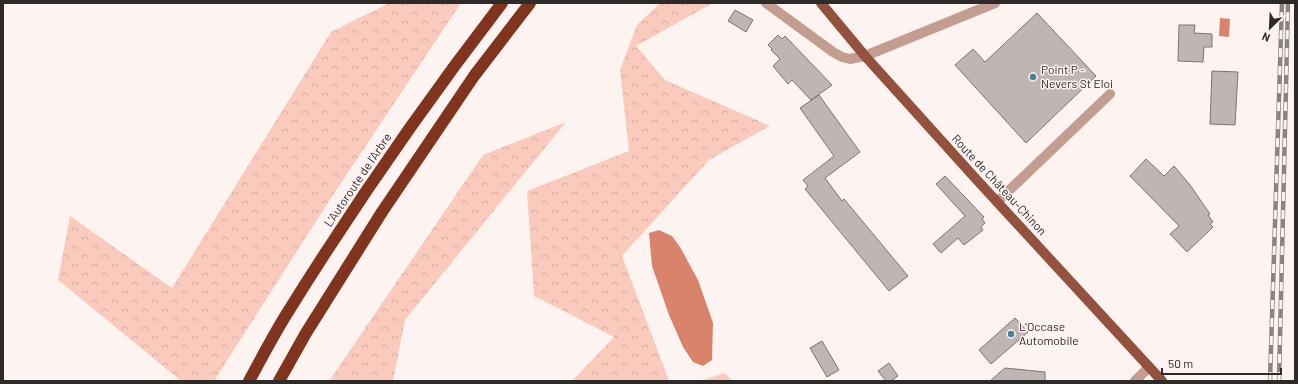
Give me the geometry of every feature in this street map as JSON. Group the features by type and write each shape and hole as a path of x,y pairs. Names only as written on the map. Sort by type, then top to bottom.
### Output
{"highway":[{"name":"L'Autoroute de l'Arbre","path":"249,381 286,316 339,232 405,135 502,3"},
{"path":"279,381 306,333 382,212 474,76 530,3"}],"main road":[{"name":"Route de Château-Chinon","path":"821,3 865,56 1162,381"}],"street":[{"path":"766,3 833,52 850,59 865,56 995,3"},
{"path":"997,202 1110,94"},
{"path":"1135,381 1149,367"}],"green space":[{"path":"389,3 461,3 329,201 214,381 181,381 58,280 70,216 172,288 331,32"},
{"path":"660,3 713,3 636,46 665,80 770,126 709,160 622,256 669,381 572,381 614,337 534,296 527,191 629,151 620,70 637,25"},
{"path":"566,122 405,320 393,381 329,381 483,155"},
{"path":"725,373 732,381 700,381"}],"shaded area":[{"path":"1220,18 1230,19 1229,37 1219,36"},
{"path":"659,230 672,236 680,247 698,280 713,323 712,360 703,366 693,362 683,347 669,315 652,266 649,233"}],"building":[{"path":"735,10 753,20 746,32 728,21"},
{"path":"1037,13 1096,76 1026,143 955,65 973,49 985,62"},
{"path":"1179,25 1195,25 1194,33 1212,34 1212,47 1204,47 1203,62 1178,61"},
{"path":"778,35 782,39 785,36 832,85 811,100 792,80 788,84 773,66 780,59 768,45"},
{"path":"1212,71 1238,72 1235,125 1210,124"},
{"path":"819,95 860,152 825,178 842,201 844,199 908,276 889,291 805,189 808,186 803,180 834,156 800,108"},
{"path":"1146,159 1164,176 1174,166 1190,185 1210,214 1208,215 1213,222 1210,224 1213,227 1187,252 1170,234 1179,226 1130,176"},
{"path":"945,176 984,217 982,219 985,223 981,227 983,230 964,245 958,238 941,253 933,244 965,216 936,184"},
{"path":"1015,318 1028,332 991,364 979,350"},
{"path":"822,341 839,370 827,377 810,348"},
{"path":"889,363 898,376 891,381 886,381 878,371"},
{"path":"1005,368 1045,372 1045,381 990,381"}],"railway":[{"path":"1270,381 1282,3"},
{"path":"1279,381 1288,3"}],"place":[{"name":"Point P - Nevers St Eloi","path":"1033,77"},
{"name":"L'Occase Automobile","path":"1011,334"}]}
